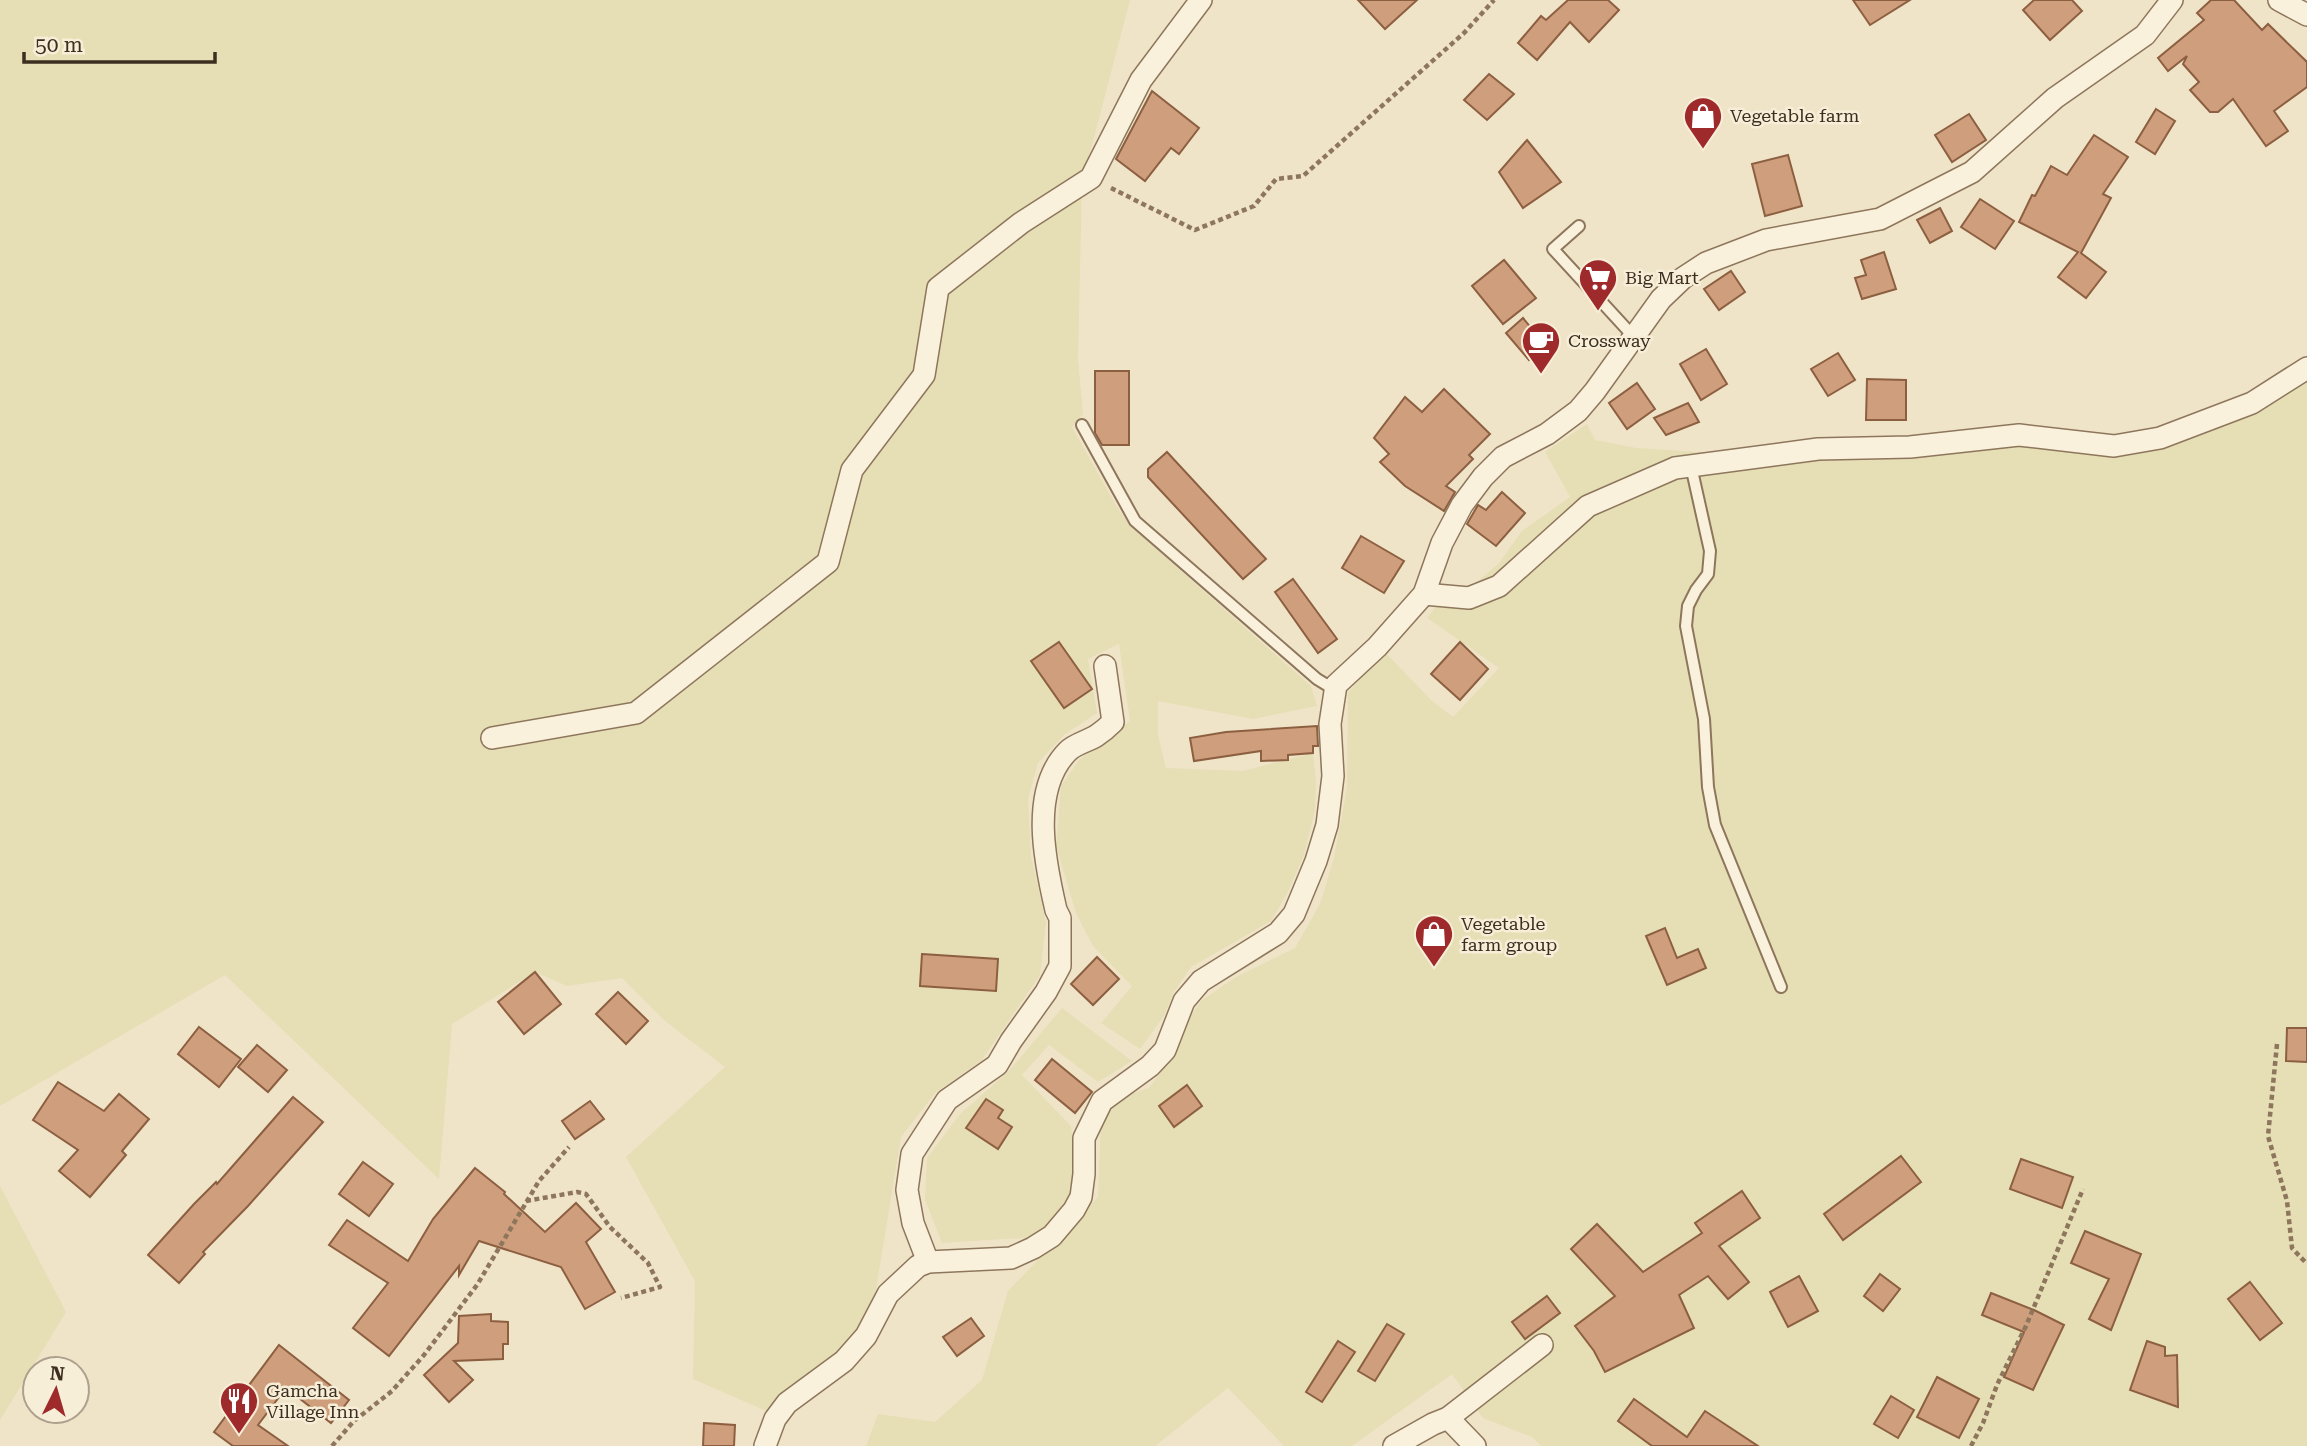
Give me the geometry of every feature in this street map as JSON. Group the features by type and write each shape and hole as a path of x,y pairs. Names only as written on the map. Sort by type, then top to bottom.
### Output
{"street":[{"path":"492,738 636,713 828,562 852,470 924,375 938,288 1021,223 1091,178 1141,80 1201,0"},
{"path":"765,1446 775,1419 788,1403 844,1361 866,1336 888,1294 919,1266 928,1262 1011,1258 1052,1236 1074,1210 1080,1197 1084,1174 1084,1138 1102,1101 1150,1066 1165,1050 1184,1001 1201,981 1279,933 1294,914 1316,861 1327,825 1333,776 1330,724 1336,685 1377,646 1424,594 1442,543 1462,505 1483,477 1503,457 1547,434 1578,411 1661,299 1683,278 1706,263 1766,240 1880,219 1972,172 2055,98 2145,35 2172,0"},
{"path":"2279,0 2307,15"},
{"path":"1424,594 1469,598 1499,586 1588,506 1675,468 1818,449 1910,447 2020,435 2114,446 2160,438 2252,403 2307,368"},
{"path":"928,1262 913,1223 907,1190 912,1154 947,1100 997,1065 1046,992 1060,966 1060,918 1043,850 1045,802 1054,770 1069,749 1099,735 1113,722 1105,666"},
{"path":"1394,1446 1448,1418 1542,1345"},
{"path":"1448,1418 1475,1446"}],"lane":[{"path":"1579,226 1553,249 1633,336"},
{"path":"1082,425 1136,521 1317,679 1335,690"},
{"path":"1691,466 1710,551 1708,574 1688,606 1686,626 1704,719 1707,787 1715,825 1782,987"}],"path":[{"path":"1091,178 1195,230 1254,206 1276,179 1303,176 1464,33 1494,0"},
{"path":"2277,1044 2268,1136 2287,1201 2292,1248 2307,1264"},
{"path":"332,1446 354,1420 391,1391 424,1355 477,1286 539,1181 569,1147"},
{"path":"1971,1446 2026,1326 2083,1189"},
{"path":"526,1201 578,1192 586,1194 610,1227 648,1263 660,1287 621,1298"}],"shaded area":[{"path":"0,0 1130,0 1082,183 1078,359 1083,414 1072,427 1130,526 1311,686 1317,706 1253,719 1158,701 1158,735 1166,768 1243,771 1313,753 1315,810 1304,855 1287,894 1271,921 1191,967 1174,992 1164,1016 1140,1049 1101,1023 1132,986 1093,946 1076,913 1056,846 1061,786 1079,760 1130,721 1119,644 1088,659 1097,713 1064,735 1038,763 1028,799 1031,856 1046,923 1040,975 982,1060 936,1092 901,1137 871,1320 771,1413 693,1379 695,1281 626,1157 725,1067 665,1021 622,978 567,986 535,972 452,1024 439,1179 225,975 0,1106"},
{"path":"2307,371 2307,1446 1541,1446 1532,1437 1483,1418 1452,1374 1352,1446 1284,1446 1228,1388 1155,1446 866,1446 878,1414 935,1422 982,1380 1008,1291 1098,1197 1101,1122 1113,1100 1149,1088 1175,1053 1185,1024 1201,1001 1236,977 1295,948 1320,904 1334,858 1347,788 1348,693 1383,650 1431,700 1453,717 1499,668 1427,618 1445,595 1470,588 1499,563 1522,531 1570,497 1545,452 1587,424 1595,440 1636,448 1701,452 1879,451 2128,440"},
{"path":"1062,1008 1132,1061 1098,1082 1049,1045 1022,1075 1071,1126 1077,1183 1071,1207 1038,1237 942,1243 925,1200 927,1158 960,1114 1009,1071"},
{"path":"0,1186 66,1312 40,1355 21,1355 21,1386 0,1420"}],"building":[{"path":"1358,0 1417,0 1385,29"},
{"path":"1568,0 1608,0 1619,10 1589,42 1570,22 1537,60 1518,43 1541,16 1546,20"},
{"path":"1853,0 1910,0 1870,25"},
{"path":"2034,0 2072,0 2082,11 2050,40 2023,10"},
{"path":"2211,0 2234,0 2262,30 2268,24 2307,62 2307,87 2274,111 2288,131 2266,146 2233,99 2218,112 2210,112 2190,90 2199,82 2183,64 2187,56 2168,71 2158,58 2204,20 2197,13"},
{"path":"1489,74 1514,94 1487,120 1464,100"},
{"path":"1152,91 1199,128 1179,154 1171,148 1145,181 1116,159"},
{"path":"2156,109 2175,121 2155,154 2136,142"},
{"path":"1969,114 1986,140 1952,162 1935,135"},
{"path":"2094,135 2128,157 2103,194 2111,198 2081,253 2106,272 2086,298 2058,277 2078,252 2019,222 2032,195 2035,196 2051,166 2067,175"},
{"path":"1527,140 1561,182 1523,208 1499,172"},
{"path":"1788,155 1802,206 1765,216 1752,164"},
{"path":"1980,199 2014,221 1995,249 1961,227"},
{"path":"1940,208 1952,231 1930,243 1917,220"},
{"path":"1884,252 1896,289 1862,299 1855,278 1866,275 1861,260"},
{"path":"1504,260 1536,298 1503,324 1472,286"},
{"path":"1731,271 1745,292 1719,310 1704,289"},
{"path":"1523,318 1546,346 1529,360 1506,333"},
{"path":"1706,349 1727,384 1701,400 1680,364"},
{"path":"1838,353 1855,380 1828,396 1811,369"},
{"path":"1095,371 1129,371 1129,445 1102,445 1095,433"},
{"path":"1867,379 1906,380 1906,420 1866,420"},
{"path":"1637,383 1655,409 1627,429 1609,403"},
{"path":"1444,389 1490,434 1469,455 1473,459 1446,486 1455,492 1444,511 1405,486 1380,462 1389,454 1374,438 1405,397 1422,412"},
{"path":"1688,403 1699,422 1666,435 1654,418"},
{"path":"1167,452 1266,559 1243,579 1148,477 1148,469"},
{"path":"1502,492 1525,513 1496,546 1467,524 1478,505 1486,510"},
{"path":"1361,536 1404,561 1384,593 1342,568"},
{"path":"1293,579 1337,639 1318,653 1275,592"},
{"path":"1059,642 1092,689 1064,708 1031,661"},
{"path":"1460,642 1488,669 1460,700 1431,674"},
{"path":"1317,726 1318,746 1313,746 1313,753 1288,755 1288,760 1261,761 1261,751 1194,761 1190,738 1226,732"},
{"path":"1665,928 1677,958 1698,949 1706,968 1667,985 1646,936"},
{"path":"922,954 998,959 996,991 920,986"},
{"path":"1097,957 1119,979 1093,1005 1071,984"},
{"path":"535,972 561,1004 524,1034 498,1002"},
{"path":"618,992 648,1021 626,1044 596,1014"},
{"path":"199,1027 241,1059 219,1087 178,1054"},
{"path":"2287,1028 2307,1028 2307,1062 2286,1061"},
{"path":"257,1045 287,1070 268,1092 238,1067"},
{"path":"1052,1059 1092,1092 1075,1113 1035,1080"},
{"path":"58,1082 104,1111 119,1094 149,1119 122,1151 126,1155 90,1197 59,1171 78,1150 33,1120"},
{"path":"1187,1085 1202,1106 1174,1127 1159,1106"},
{"path":"293,1097 323,1122 203,1252 205,1254 179,1283 148,1255 194,1204 216,1182 217,1184"},
{"path":"986,1099 1003,1110 998,1118 1012,1127 998,1149 966,1128"},
{"path":"590,1101 604,1119 575,1139 562,1121"},
{"path":"1901,1156 1921,1182 1843,1240 1824,1214"},
{"path":"2021,1159 2073,1177 2062,1208 2010,1189"},
{"path":"363,1162 393,1184 369,1216 339,1194"},
{"path":"475,1168 505,1192 504,1194 545,1232 576,1203 601,1229 586,1242 615,1292 585,1309 561,1267 479,1241 459,1275 459,1266 389,1356 353,1328 388,1283 329,1245 347,1220 408,1261 433,1219"},
{"path":"1742,1191 1760,1218 1719,1246 1749,1282 1728,1299 1708,1276 1679,1295 1694,1328 1605,1372 1594,1351 1575,1326 1615,1296 1571,1249 1597,1224 1643,1272 1702,1233 1695,1223"},
{"path":"2085,1231 2141,1254 2111,1330 2089,1319 2109,1279 2071,1263"},
{"path":"1880,1274 1900,1289 1883,1311 1864,1296"},
{"path":"1799,1276 1818,1311 1788,1327 1770,1292"},
{"path":"2250,1282 2282,1323 2260,1340 2228,1299"},
{"path":"1991,1293 2064,1325 2033,1390 2004,1377 2024,1332 1982,1315"},
{"path":"1547,1296 1560,1313 1525,1339 1512,1322"},
{"path":"491,1314 491,1321 508,1322 508,1344 503,1344 503,1359 454,1361 473,1380 449,1402 424,1375 458,1343 459,1316"},
{"path":"971,1318 984,1336 957,1356 943,1337"},
{"path":"1387,1324 1404,1334 1375,1381 1358,1371"},
{"path":"1338,1341 1355,1352 1322,1402 1306,1392"},
{"path":"2147,1341 2165,1347 2165,1356 2177,1355 2178,1407 2130,1390"},
{"path":"279,1345 349,1400 331,1423 286,1388 258,1425 288,1446 233,1446 214,1432"},
{"path":"1937,1377 1979,1399 1959,1438 1917,1417"},
{"path":"1891,1396 1914,1410 1898,1438 1874,1424"},
{"path":"1634,1399 1687,1437 1705,1411 1758,1446 1652,1446 1618,1421"},
{"path":"704,1423 735,1425 734,1446 703,1446"}],"place":[{"name":"Vegetable farm","path":"1703,150"},
{"name":"Big Mart","path":"1598,312"},
{"name":"Crossway","path":"1541,375"},
{"name":"Vegetable farm group","path":"1434,968"},
{"name":"Gamcha Village Inn","path":"239,1435"}]}
